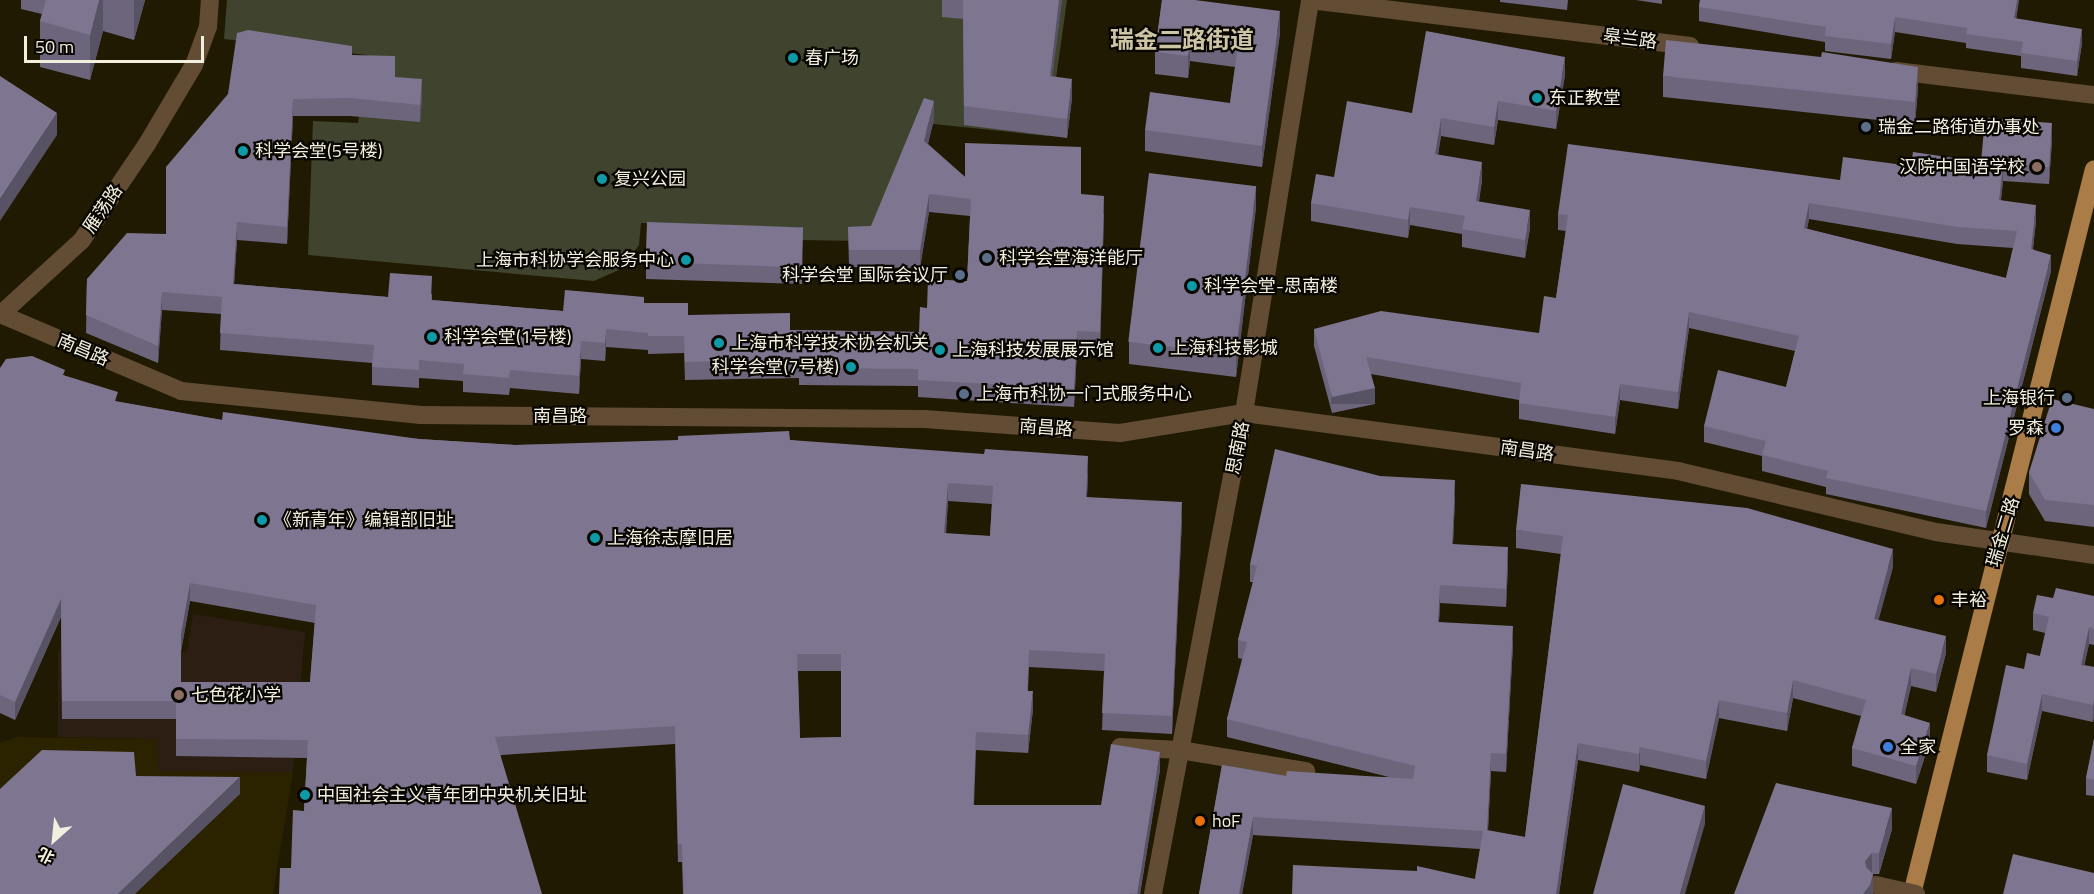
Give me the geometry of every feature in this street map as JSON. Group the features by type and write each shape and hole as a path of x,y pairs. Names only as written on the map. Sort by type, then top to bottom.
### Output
{"main road":[{"name":"瑞金二路","path":"1914,894 1998,541 2011,511 2094,169"}],"street":[{"name":"雁荡路","path":"0,314 82,240 182,84 208,27 210,0"},
{"name":"皋兰路","path":"1310,0 1714,49"},
{"name":"思南路","path":"1153,894 1244,413 1310,0"},
{"path":"1880,69 2094,95"},
{"name":"南昌路","path":"0,314 181,391 422,415 924,418 1120,433 1244,413 1678,471 1936,532 2094,555"},
{"path":"1120,747 1180,750 1306,771"},
{"path":"1876,885 1914,894"}],"shaded area":[{"name":"七色花小学","path":"193,614 305,632 293,772 158,771 157,739 58,737 58,654 68,633 187,652"},
{"path":"17,737 157,739 159,771 293,772 273,894 0,894 0,743"}],"green space":[{"name":"复兴公园","path":"227,0 1067,0 1048,136 924,123 866,241 729,239 723,227 641,223 639,245 623,268 594,281 308,255 313,121 358,123 367,55 224,39"}],"building":[{"path":"46,0 99,0 90,35 40,21"},
{"path":"963,0 1059,0 1050,76 1072,79 1067,119 964,106"},
{"path":"1162,0 1195,0 1280,11 1262,146 1145,130 1150,92 1230,103 1238,46 1190,40 1188,56 1155,52"},
{"path":"1700,0 2017,0 2014,18 2082,29 2077,61 2021,53 2023,42 1966,34 1967,28 1895,17 1891,44 1825,36 1826,27 1699,7"},
{"path":"248,30 352,46 352,55 395,56 395,77 422,79 420,105 350,98 293,99 287,227 237,222 233,284 388,297 390,273 432,276 431,300 563,311 565,290 644,297 644,303 688,303 688,315 790,313 790,330 919,332 920,307 927,308 928,279 967,281 971,199 929,194 920,250 849,250 848,227 871,226 924,98 934,101 924,141 965,177 965,143 1081,147 1081,194 1104,196 1100,332 1077,331 1074,389 918,380 918,369 799,368 799,360 685,362 684,336 648,336 648,333 606,329 605,343 581,341 579,376 510,370 509,378 463,374 464,364 419,360 419,370 372,367 374,345 220,333 222,297 162,292 158,346 86,315 87,279 127,233 166,234 166,167 228,94 237,33"},
{"path":"1426,31 1565,57 1556,111 1498,101 1494,127 1441,118 1435,154 1482,162 1476,201 1530,210 1525,240 1462,229 1465,216 1410,207 1408,220 1311,203 1316,174 1334,177 1347,101 1412,113"},
{"path":"1666,40 1821,57 1822,52 1918,67 1915,102 1663,76"},
{"path":"0,76 57,113 0,199"},
{"path":"1985,118 2052,123 2049,167 2003,164 1999,200 2036,205 2031,249 2051,255 1986,511 1826,478 1828,471 1762,455 1766,441 1704,426 1718,370 1786,387 1799,336 1689,312 1678,392 1620,384 1615,417 1519,403 1521,383 1366,357 1375,388 1332,397 1314,329 1381,311 1539,333 1544,296 1556,298 1568,215 1558,214 1568,144 1840,180 1843,157 1911,166 1913,152 1981,162","holes":["1809,203 1957,227 2017,231 2006,278 1804,228"]},
{"name":"科学会堂-思南楼","path":"1149,173 1256,186 1235,355 1128,342"},
{"path":"647,222 803,227 802,267 646,262"},
{"path":"32,356 65,370 63,375 118,392 115,401 222,420 223,412 419,439 515,445 678,440 678,436 789,431 790,440 984,454 985,449 1088,456 1086,497 1182,502 1172,716 1102,713 1105,654 1029,650 1027,691 1033,691 1028,735 976,732 973,805 1101,805 1111,744 1160,752 1137,894 684,894 682,844 678,844 675,726 495,737 542,894 279,894 280,868 291,868 293,810 304,811 308,740 176,739 176,701 62,701 61,599 15,702 0,695 0,368 6,359","holes":["948,483 993,486 990,536 944,533","190,583 316,605 310,682 181,682 181,634","797,654 841,654 841,737 800,738"]},
{"path":"2052,399 2094,409 2094,505 2045,500 2029,472"},
{"path":"1275,449 1380,476 1455,480 1452,544 1508,547 1506,589 1440,585 1438,622 1513,626 1506,754 1491,753 1487,830 1525,837 1563,536 1516,530 1521,484 1747,508 1893,549 1874,619 1946,636 1936,674 1911,668 1901,714 1930,723 1916,766 1852,748 1866,700 1793,680 1787,713 1719,700 1706,761 1640,747 1639,754 1578,743 1556,894 1292,894 1293,865 1417,871 1417,866 1475,879 1483,831 1253,817 1239,894 1199,894 1222,765 1286,776 1287,771 1413,779 1415,766 1227,719 1247,642 1238,640 1257,566 1250,564"},
{"path":"2056,588 2094,596 2094,629 2089,627 2081,665 2094,667 2093,705 2042,694 2027,764 1987,755 2006,665 2024,669 2027,653 2040,656 2049,617 2033,613 2037,595 2053,598"},
{"path":"2094,739 2094,780 2086,778"},
{"path":"42,750 134,752 136,776 240,777 118,894 0,894 0,789"},
{"path":"1776,783 1892,808 1879,853 1872,853 1865,861 1866,867 1873,874 1870,885 1863,894 1734,894"},
{"path":"1623,784 1705,806 1680,894 1593,894"},
{"path":"2013,854 2094,873 2094,894 2003,894"}],"place":[{"name":"春广场","path":"793,58"},
{"name":"东正教堂","path":"1537,98"},
{"name":"瑞金二路街道办事处","path":"1866,127"},
{"name":"科学会堂(5号楼)","path":"243,151"},
{"name":"汉院中国语学校","path":"2037,167"},
{"name":"复兴公园","path":"602,179"},
{"name":"科学会堂海洋能厅","path":"987,258"},
{"name":"上海市科协学会服务中心","path":"686,260"},
{"name":"科学会堂 国际会议厅","path":"960,275"},
{"name":"科学会堂-思南楼","path":"1192,286"},
{"name":"科学会堂(1号楼)","path":"432,337"},
{"name":"上海市科学技术协会机关","path":"719,343"},
{"name":"上海科技影城","path":"1158,348"},
{"name":"上海科技发展展示馆","path":"940,350"},
{"name":"科学会堂(7号楼)","path":"851,367"},
{"name":"上海市科协一门式服务中心","path":"964,394"},
{"name":"上海银行","path":"2067,398"},
{"name":"罗森","path":"2056,428"},
{"name":"《新青年》编辑部旧址","path":"262,520"},
{"name":"上海徐志摩旧居","path":"595,538"},
{"name":"丰裕","path":"1939,600"},
{"name":"七色花小学","path":"179,695"},
{"name":"全家","path":"1888,747"},
{"name":"中国社会主义青年团中央机关旧址","path":"305,795"},
{"name":"hoF","path":"1200,821"}],"district":[{"name":"瑞金二路街道","path":"1182,40"}]}
